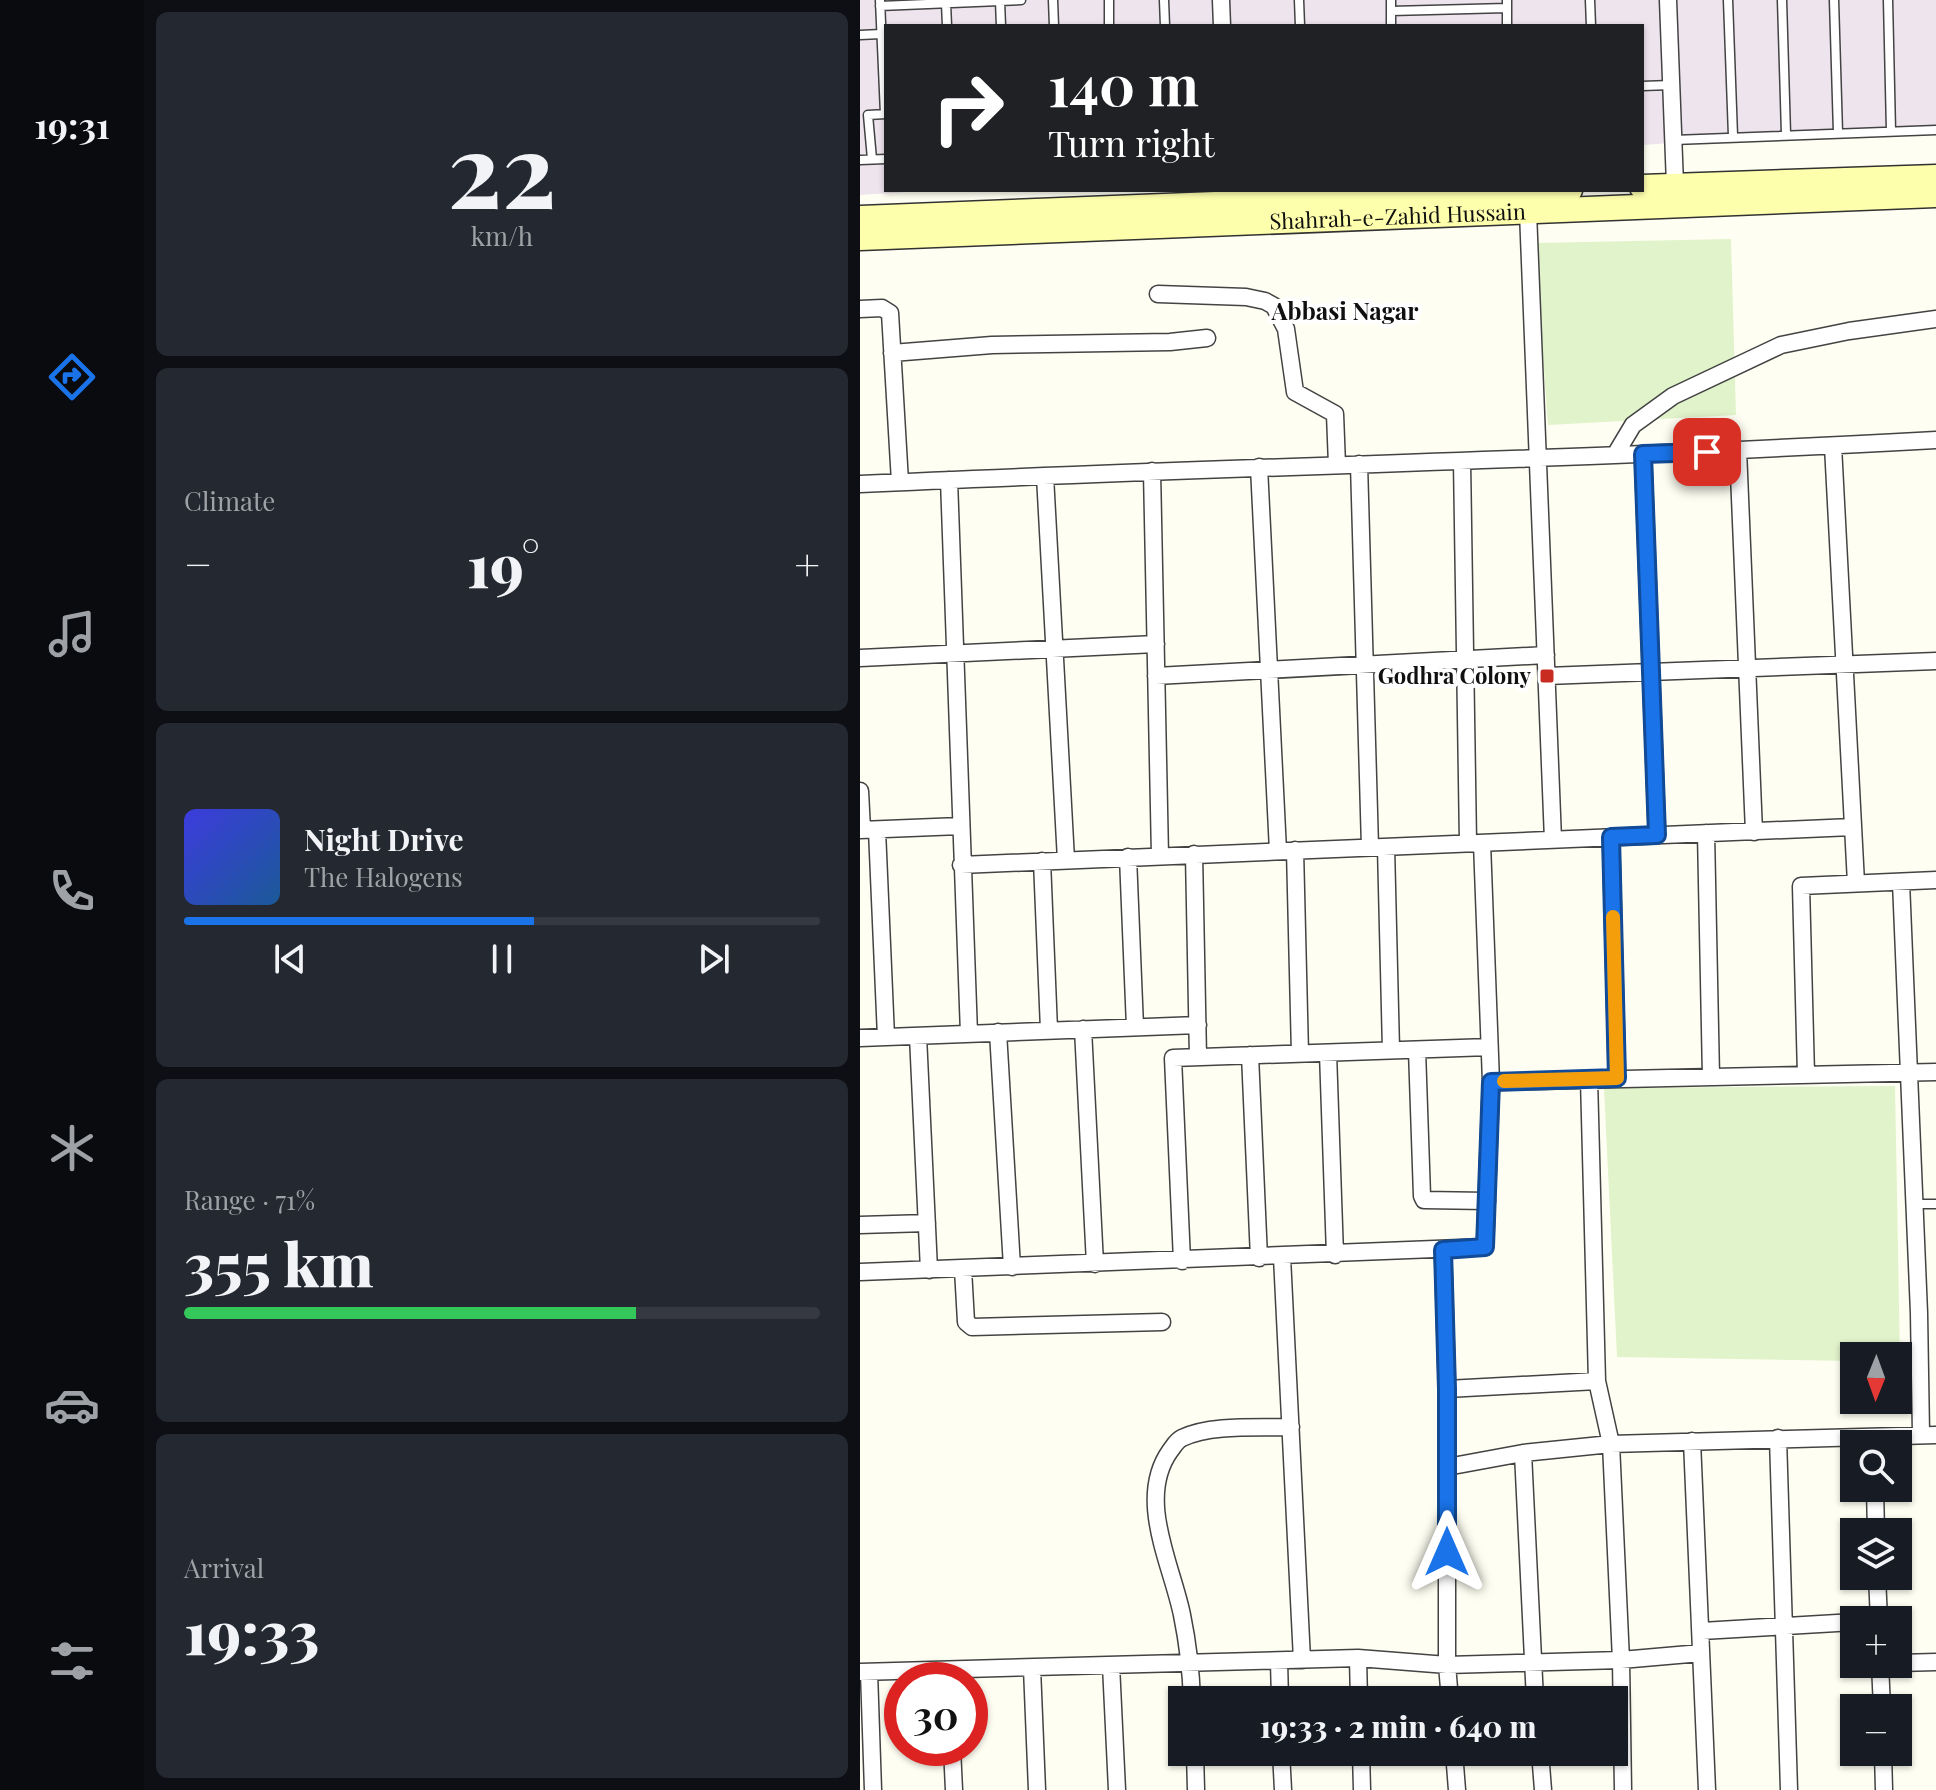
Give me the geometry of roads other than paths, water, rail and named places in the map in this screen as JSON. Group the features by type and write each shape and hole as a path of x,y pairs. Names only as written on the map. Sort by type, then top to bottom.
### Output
{"main road":[{"path":"1644,187 1936,177"},
{"name":"Shahrah-e-Zahid Hussain","path":"860,238 1168,210 1527,192"},
{"name":"Shahrah-e-Zahid Hussain","path":"1228,206 1528,212 1936,195"},
{"name":"Shahrah-e-Zahid Hussain","path":"860,218 1168,210"}],"street":[{"path":"1221,0 1222,24"},
{"path":"1668,0 1675,185"},
{"path":"1528,212 1553,840"},
{"path":"1158,294 1246,297 1274,306 1286,329 1295,392 1331,411 1337,418 1337,465"},
{"path":"860,309 882,308 890,313 900,482"},
{"path":"1615,455 1633,425 1673,396 1781,345 1849,331 1936,319"},
{"path":"892,353 992,345 1170,342 1207,338"},
{"path":"860,484 1936,441"},
{"path":"1833,446 1856,883"},
{"path":"1738,450 1754,832"},
{"path":"1643,454 1657,835"},
{"path":"860,1272 1485,1247 1491,1082 1465,659 1462,461"},
{"path":"1359,464 1365,665 1391,1050"},
{"path":"1259,467 1278,851"},
{"path":"1152,471 1160,856"},
{"path":"1045,476 1066,860"},
{"path":"949,480 969,1034"},
{"path":"860,658 1156,644"},
{"path":"1156,676 1546,655"},
{"path":"1547,676 1936,661"},
{"path":"860,791 886,1037"},
{"path":"866,830 960,826"},
{"path":"961,865 1852,827"},
{"path":"1706,833 1711,1077"},
{"path":"1611,837 1617,1078"},
{"path":"1295,850 1300,1054"},
{"path":"1194,854 1198,1057"},
{"path":"1128,857 1135,1027"},
{"path":"1042,861 1049,1030"},
{"path":"1806,1075 1801,886 1936,880"},
{"path":"1901,882 1913,1204 1928,1313 1928,1435"},
{"path":"860,1038 1198,1025"},
{"path":"1083,1029 1095,1264"},
{"path":"998,1032 1012,1267"},
{"path":"918,1036 929,1270"},
{"path":"1182,1261 1173,1058 1489,1047"},
{"path":"1417,1050 1422,1196 1424,1200 1487,1201"},
{"path":"1328,1053 1335,1255"},
{"path":"1250,1055 1259,1258"},
{"path":"1491,1082 1936,1072"},
{"path":"1589,1079 1597,1381 1611,1444 1621,1660 1623,1790"},
{"path":"860,1225 927,1223"},
{"path":"1443,1250 1449,1686"},
{"path":"1282,1257 1302,1660"},
{"path":"963,1269 966,1322 972,1327 1162,1322"},
{"path":"1447,1389 1597,1381"},
{"path":"1192,1686 1191,1663 1182,1614 1160,1533 1156,1498 1163,1461 1178,1440 1198,1431 1291,1427"},
{"path":"1447,1467 1523,1453 1611,1444 1778,1438 1840,1439"},
{"path":"1778,1438 1789,1790"},
{"path":"1692,1441 1707,1790"},
{"path":"1523,1453 1534,1686"},
{"path":"1702,1631 1840,1623"},
{"path":"988,1672 1358,1658 1447,1665 1621,1660 1701,1653"},
{"path":"1358,1658 1359,1686"},
{"path":"1279,1661 1280,1686"},
{"path":"1912,1663 1936,1662"},
{"path":"1111,1665 1117,1790"},
{"path":"1032,1668 1037,1790"},
{"path":"873,1790 864,1672 884,1673"},
{"path":"953,1766 954,1790"},
{"path":"1195,1766 1196,1790"},
{"path":"1282,1766 1283,1790"},
{"path":"1361,1766 1362,1790"},
{"path":"1455,1766 1457,1790"},
{"path":"1541,1766 1543,1790"},
{"path":"1883,1766 1884,1790"}],"lane":[{"path":"884,94 880,3 1021,0"},
{"path":"1053,0 1054,24"},
{"path":"1109,0 1109,24"},
{"path":"1164,0 1165,24"},
{"path":"1299,0 1300,24"},
{"path":"1391,0 1391,24"},
{"path":"1590,0 1591,24"},
{"path":"1728,0 1733,136"},
{"path":"1782,0 1786,134"},
{"path":"1834,0 1838,133"},
{"path":"1888,0 1891,131"},
{"path":"1000,1 1001,24"},
{"path":"946,3 947,24"},
{"path":"1391,11 1507,4"},
{"path":"860,35 881,34"},
{"path":"1644,86 1671,85"},
{"path":"872,159 868,115 884,114"},
{"path":"1674,140 1936,130"},
{"path":"860,160 884,159"},
{"path":"1913,1204 1936,1204"}],"place":[{"name":"Godhra Colony","path":"1547,676"}],"district":[{"name":"Abbasi Nagar","path":"1345,312"}]}
